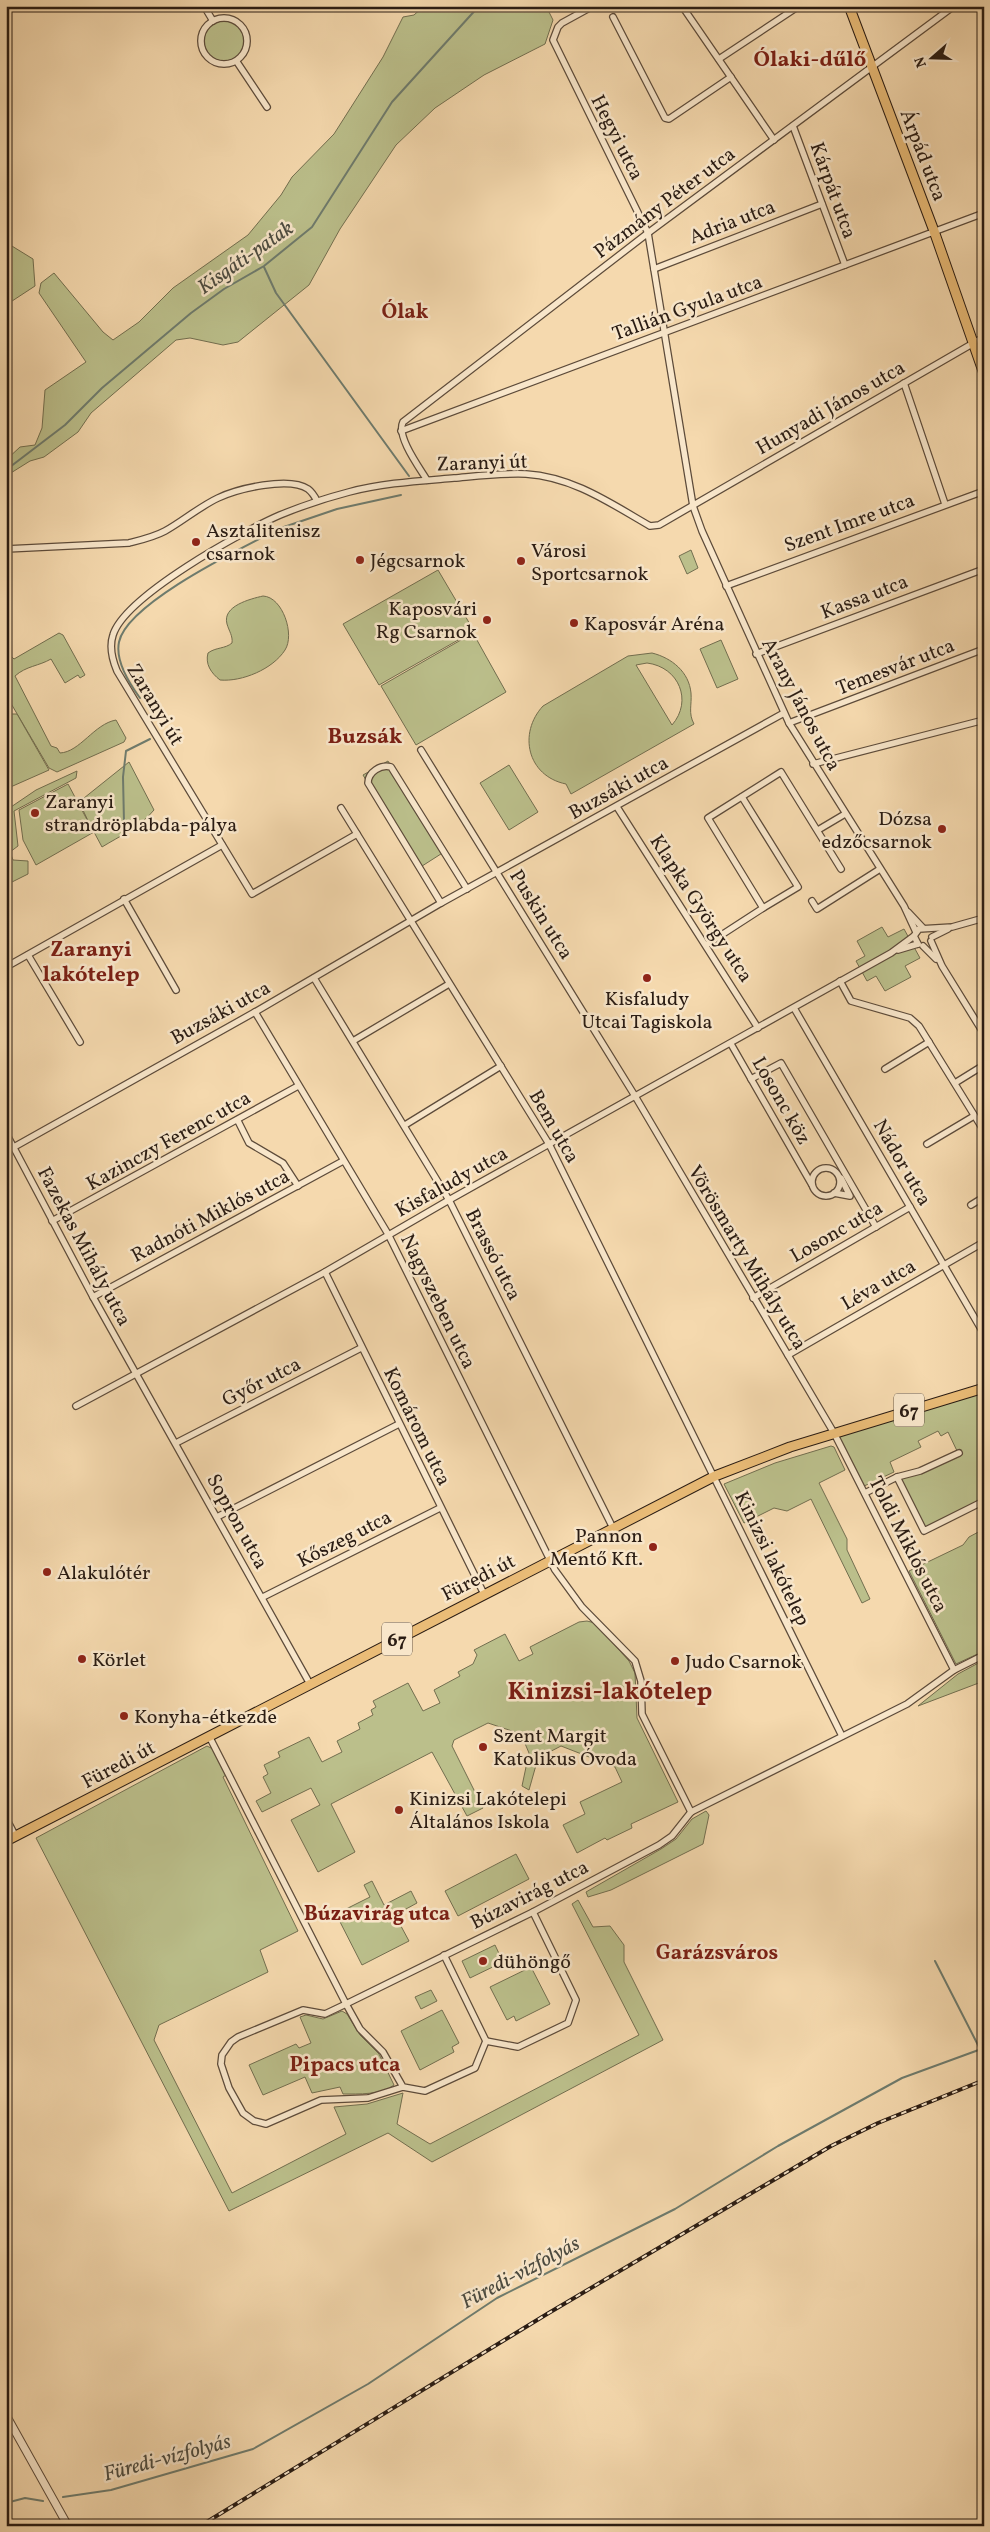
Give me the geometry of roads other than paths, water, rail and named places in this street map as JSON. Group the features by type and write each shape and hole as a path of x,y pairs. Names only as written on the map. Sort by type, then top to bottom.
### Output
{"main road":[{"name":"Árpád utca","path":"848,6 934,231 984,374"},
{"name":"Füredi út","path":"6,1842 715,1476 765,1456 834,1433 984,1388"}],"street":[{"path":"204,6 212,21"},
{"name":"Hegyi utca","path":"593,6 562,23 558,27 553,40 556,50 648,234 666,332 693,506"},
{"path":"682,6 774,140"},
{"path":"719,58 799,6"},
{"name":"Pázmány Péter utca","path":"401,431 403,422 434,396 954,6"},
{"path":"613,17 665,118 669,119 731,77"},
{"path":"227,18 240,24 245,29 247,36 246,50 237,62 221,65 206,57 202,50 202,33 212,21 227,18"},
{"path":"237,62 267,107"},
{"name":"Kárpát utca","path":"793,126 844,265"},
{"name":"Adria utca","path":"654,269 822,204"},
{"name":"Tallián Gyula utca","path":"401,431 984,213"},
{"name":"Hunyadi János utca","path":"693,506 984,337"},
{"path":"904,383 946,504"},
{"path":"401,431 427,480"},
{"name":"Zaranyi út","path":"356,834 252,894 117,672 112,659 113,634 118,624 136,605 156,588 264,523 317,501 371,487 427,480 508,474 544,477 589,491 655,526 693,506"},
{"path":"6,549 129,543 166,530 219,497 252,487 280,484 301,486 308,489 317,501"},
{"name":"Szent Imre utca","path":"726,586 984,491"},
{"name":"Arany János utca","path":"693,506 756,654 789,723 904,906 926,929 931,939"},
{"name":"Kassa utca","path":"756,654 984,569"},
{"name":"Temesvár utca","path":"789,723 984,649"},
{"name":"Buzsáki utca","path":"14,1147 314,978 410,920 784,713"},
{"path":"813,764 984,720"},
{"name":"Puskin utca","path":"421,750 635,1096"},
{"path":"441,903 368,782 368,777 371,773 381,767 391,767 467,889"},
{"path":"763,908 708,818 781,772 841,870"},
{"path":"706,945 798,887 742,796"},
{"name":"Klapka György utca","path":"618,806 758,1028"},
{"name":"Bem utca","path":"341,808 550,1144 715,1476"},
{"path":"818,830 845,814"},
{"path":"6,967 222,844"},
{"path":"812,901 817,909 880,869"},
{"path":"124,899 176,990"},
{"name":"Arany János utca","path":"904,906 920,945"},
{"path":"892,953 915,934 926,929 952,927 984,918"},
{"path":"892,953 920,945 952,927"},
{"path":"931,939 942,966 984,1034"},
{"path":"920,945 942,966"},
{"name":"Kisfaludy utca","path":"76,1406 325,1272 388,1234 892,953"},
{"path":"28,954 80,1042"},
{"name":"Brassó utca","path":"314,978 405,1124 449,1200 613,1528"},
{"path":"840,981 851,1001 910,1018 919,1026 984,1132"},
{"path":"354,1041 449,984"},
{"name":"Nádor utca","path":"794,1008 984,1334"},
{"name":"Nagyszeben utca","path":"254,1012 388,1234 550,1560"},
{"path":"885,1069 929,1042"},
{"name":"Losonc köz","path":"731,1044 812,1185"},
{"path":"751,1079 781,1064 834,1162 876,1228"},
{"path":"954,1083 984,1065"},
{"path":"405,1124 501,1066"},
{"name":"Kazinczy Ferenc utca","path":"52,1221 238,1121 298,1086"},
{"name":"Vörösmarty Mihály utca","path":"635,1096 834,1433"},
{"path":"927,1144 974,1116"},
{"path":"238,1121 249,1142 283,1163 298,1186"},
{"name":"Fazekas Mihály utca","path":"6,1133 136,1374"},
{"name":"Radnóti Miklós utca","path":"93,1297 343,1161"},
{"path":"804,1172 816,1171 834,1162"},
{"path":"834,1162 840,1186 834,1194"},
{"path":"824,1168 838,1174 854,1195"},
{"path":"816,1171 812,1185 820,1195 854,1195"},
{"path":"971,1205 984,1197"},
{"name":"Losonc utca","path":"753,1298 910,1207"},
{"name":"Léva utca","path":"788,1355 984,1242"},
{"name":"Komárom utca","path":"325,1272 484,1594"},
{"name":"Győr utca","path":"176,1443 362,1348"},
{"name":"Sopron utca","path":"136,1374 263,1597 310,1684"},
{"path":"217,1517 399,1424"},
{"name":"Toldi Miklós utca","path":"834,1433 954,1670"},
{"path":"865,1493 897,1477 920,1471 958,1453"},
{"name":"Kinizsi lakótelep","path":"715,1476 842,1736"},
{"path":"897,1477 924,1530 984,1501"},
{"name":"Kőszeg utca","path":"263,1597 440,1508"},
{"path":"550,1560 572,1594 635,1662 641,1681 642,1714 691,1812 918,1698 954,1670 984,1655"},
{"path":"209,1736 346,2004 360,2029 383,2052 403,2087"},
{"name":"Búzavirág utca","path":"346,2004 533,1912 659,1846 672,1836 691,1812"},
{"path":"6,1818 16,1837"},
{"path":"486,2041 518,2047 568,2023 576,2000 533,1912"},
{"path":"346,2004 325,2014 303,2010 238,2037 231,2042 222,2055 221,2064 224,2078 239,2109 254,2121 266,2124 321,2100 368,2098 403,2087 425,2091 475,2068 486,2041 444,1955"},
{"path":"6,2414 68,2526"}],"waterway":[{"name":"Kisgáti-patak","path":"6,470 65,425 102,388 191,313 224,289 264,266 312,227 392,102 479,6"},
{"path":"264,267 276,293 409,476"},
{"path":"281,528 337,509 401,495"},
{"path":"140,698 127,679 119,657 119,642 126,627 141,611 185,580 271,533"},
{"path":"124,822 123,777 126,751 150,739"},
{"path":"935,1961 980,2049"},
{"name":"Füredi-vízfolyás","path":"63,2497 111,2490 253,2449 368,2384 497,2298 675,2209 778,2146 902,2078 984,2048"},
{"name":"Füredi-vízfolyás","path":"6,2503 25,2498 43,2501"}],"railway":[{"path":"200,2526 547,2314 831,2146 878,2123 984,2080"}],"place":[{"name":"Asztalitenisz csarnok","path":"196,542"},
{"name":"Jégcsarnok","path":"360,560"},
{"name":"Városi Sportcsarnok","path":"521,561"},
{"name":"Kaposvári Rg Csarnok","path":"487,620"},
{"name":"Kaposvár Aréna","path":"574,623"},
{"name":"Zaranyi strandröplabda-pálya","path":"35,813"},
{"name":"Dózsa edzőcsarnok","path":"942,829"},
{"name":"Kisfaludy Utcai Tagiskola","path":"647,978"},
{"name":"Pannon Mentő Kft.","path":"653,1547"},
{"name":"Alakulótér","path":"47,1572"},
{"name":"Körlet","path":"82,1659"},
{"name":"Judo Csarnok","path":"675,1661"},
{"name":"Konyha-étkezde","path":"124,1716"},
{"name":"Szent Margit Katolikus Óvoda","path":"483,1747"},
{"name":"Kinizsi Lakótelepi Általános Iskola","path":"399,1810"},
{"name":"dühöngő","path":"483,1961"}],"district":[{"name":"Ólaki-dűlő","path":"810,58"},
{"name":"Ólak","path":"405,311"},
{"name":"Buzsák","path":"365,735"},
{"name":"Zaranyi lakótelep","path":"91,960"},
{"name":"Kinizsi-lakótelep","path":"610,1690"},
{"name":"Búzavirág utca","path":"377,1913"},
{"name":"Garázsváros","path":"717,1952"},
{"name":"Pipacs utca","path":"345,2064"}]}
